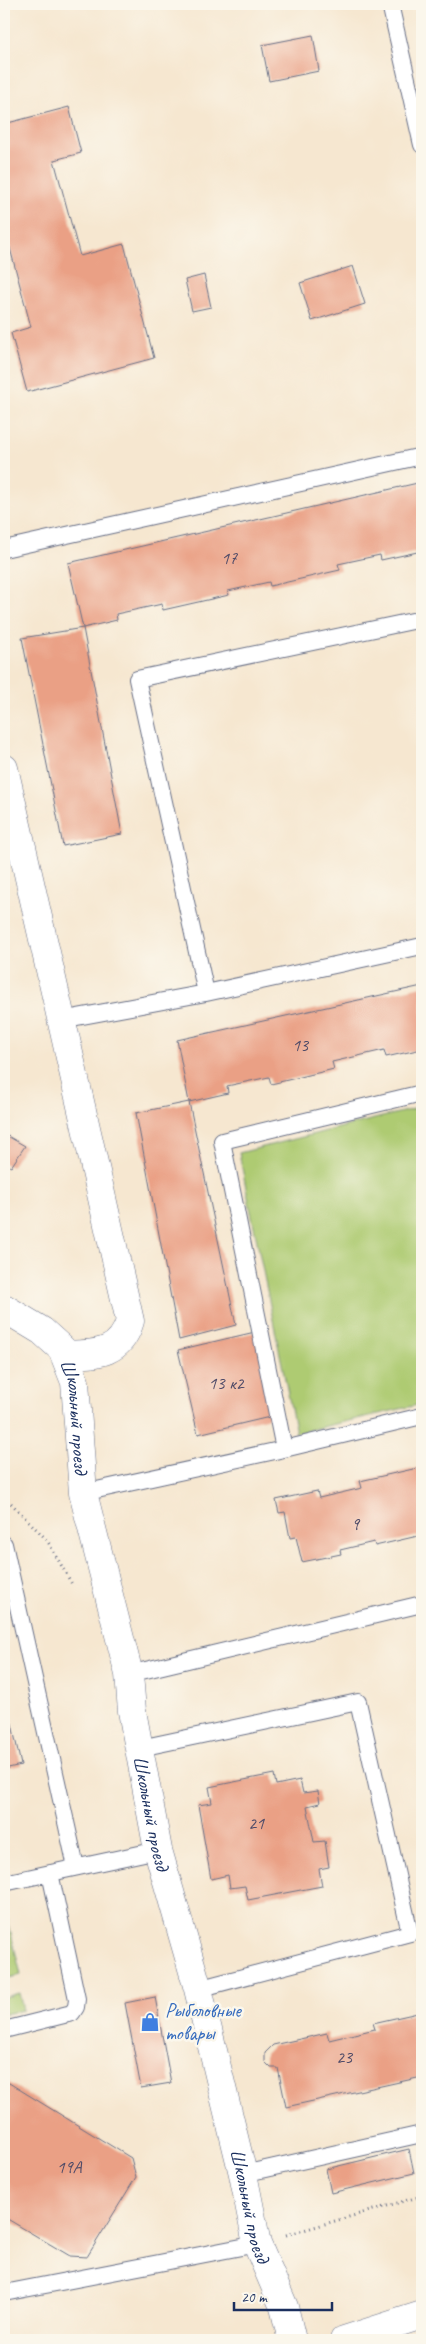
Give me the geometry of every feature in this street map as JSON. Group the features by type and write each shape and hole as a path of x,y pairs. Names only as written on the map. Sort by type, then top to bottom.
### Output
{"street":[{"path":"4,768 130,1321 126,1336 106,1351 65,1355"},
{"name":"Школьный проезд","path":"4,1308 52,1339 65,1355 76,1382 83,1493 129,1674 132,1711 158,1850 198,1989 243,2174 257,2244 284,2307 292,2340"},
{"path":"344,2340 422,2316"}],"lane":[{"path":"390,4 422,145"},
{"path":"4,549 422,456"},
{"path":"206,993 137,679 422,619"},
{"path":"61,1020 206,993 422,946"},
{"path":"284,1449 222,1141 422,1093"},
{"path":"83,1493 284,1449 422,1416"},
{"path":"4,1544 76,1866"},
{"path":"129,1674 422,1604"},
{"path":"140,1748 358,1702 410,1934 198,1989"},
{"path":"4,1884 76,1866 158,1850"},
{"path":"4,2030 72,2012 76,2007 76,1999 50,1873"},
{"path":"243,2174 422,2134"},
{"path":"4,2293 257,2244"}],"path":[{"path":"4,1496 47,1540 76,1590"},
{"path":"257,2244 422,2196"}],"green space":[{"path":"422,1107 422,1404 296,1433 239,1153"},
{"path":"4,1917 7,1917 21,1975 4,1979"},
{"path":"19,1993 23,2010 4,2014 4,1997"}],"building":[{"path":"313,35 319,71 269,81 262,45"},
{"path":"69,107 81,153 54,160 80,256 124,244 154,358 27,392 11,333 31,327 7,237 4,238 4,124"},
{"path":"353,266 365,304 312,321 300,283"},
{"path":"204,275 211,307 192,311 185,280"},
{"path":"422,482 422,551 381,560 380,555 338,564 340,570 270,586 269,582 228,591 229,595 163,610 162,604 116,614 117,620 83,628 68,563"},
{"path":"83,628 122,834 63,846 22,638"},
{"path":"422,986 422,1049 386,1057 384,1050 332,1062 334,1069 271,1084 269,1077 227,1086 228,1093 189,1102 177,1040"},
{"path":"189,1102 236,1325 179,1340 136,1113"},
{"path":"4,1134 25,1146 11,1167 4,1163"},
{"path":"255,1332 274,1416 198,1434 178,1350"},
{"path":"422,1467 422,1535 375,1546 374,1542 340,1550 341,1554 302,1562 296,1537 290,1538 285,1512 279,1513 276,1500 317,1491 319,1498 362,1488 360,1481"},
{"path":"4,1688 21,1765 4,1769"},
{"path":"274,1774 276,1785 300,1780 303,1793 318,1791 320,1803 307,1806 314,1842 325,1841 329,1867 319,1869 322,1886 248,1900 245,1886 230,1888 228,1875 211,1879 198,1805 212,1803 209,1787"},
{"path":"155,1997 171,2083 141,2088 125,2003"},
{"path":"422,2012 422,2077 286,2107 278,2068 271,2068 265,2062 265,2053 273,2045 327,2033 329,2040 375,2029 373,2023"},
{"path":"9,2083 131,2158 136,2177 87,2257 70,2256 4,2217 4,2084"},
{"path":"409,2149 414,2173 331,2193 326,2169"}],"place":[{"name":"Рыболовные товары","path":"150,2022"}]}
